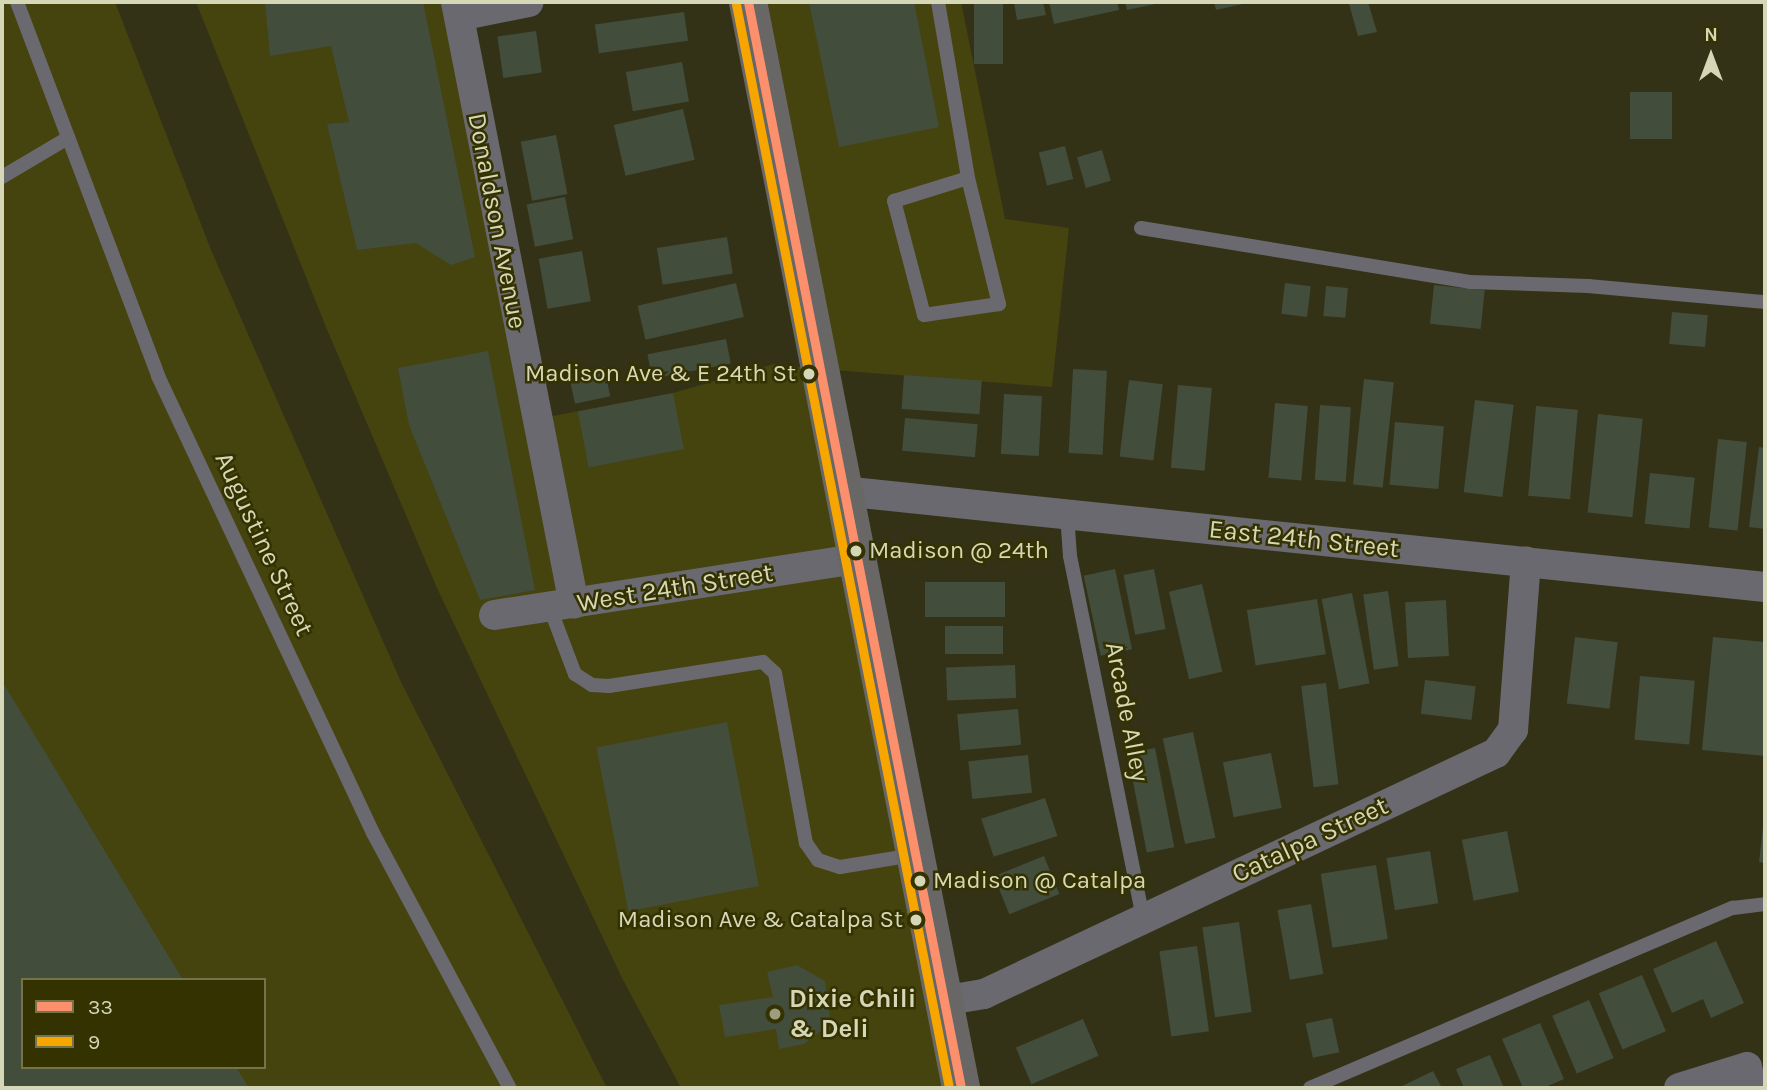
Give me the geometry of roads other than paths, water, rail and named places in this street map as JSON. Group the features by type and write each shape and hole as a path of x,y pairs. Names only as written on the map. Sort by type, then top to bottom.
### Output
{"main road":[{"path":"748,2 913,855 961,1088"}],"street":[{"path":"457,9 529,2"},
{"name":"Donaldson Avenue","path":"457,9 562,606"},
{"name":"East 24th Street","path":"842,491 1765,587"},
{"name":"West 24th Street","path":"494,615 855,559"},
{"name":"Catalpa Street","path":"942,1001 984,994 1496,753 1513,730 1526,562"},
{"path":"1679,1088 1747,1067 1752,1088"}],"lane":[{"name":"Augustine Street","path":"17,2 164,388 373,833 510,1088"},
{"path":"938,2 968,178 999,304 924,315 894,201 968,178"},
{"path":"2,177 68,138"},
{"path":"1141,228 1470,282 1588,286 1765,302"},
{"name":"Arcade Alley","path":"1067,514 1070,556 1143,919"},
{"path":"562,606 575,674 592,685 609,686 763,662 775,673 806,843 818,859 840,867 913,855"},
{"path":"1310,1088 1733,908 1765,904"}],"place":[{"name":"Madison Ave & E 24th St","path":"809,374"},
{"name":"Madison @ 24th","path":"856,551"},
{"name":"Madison @ Catalpa","path":"920,881"},
{"name":"Madison Ave & Catalpa St","path":"916,920"},
{"name":"Dixie Chili & Deli","path":"775,1014"}]}
